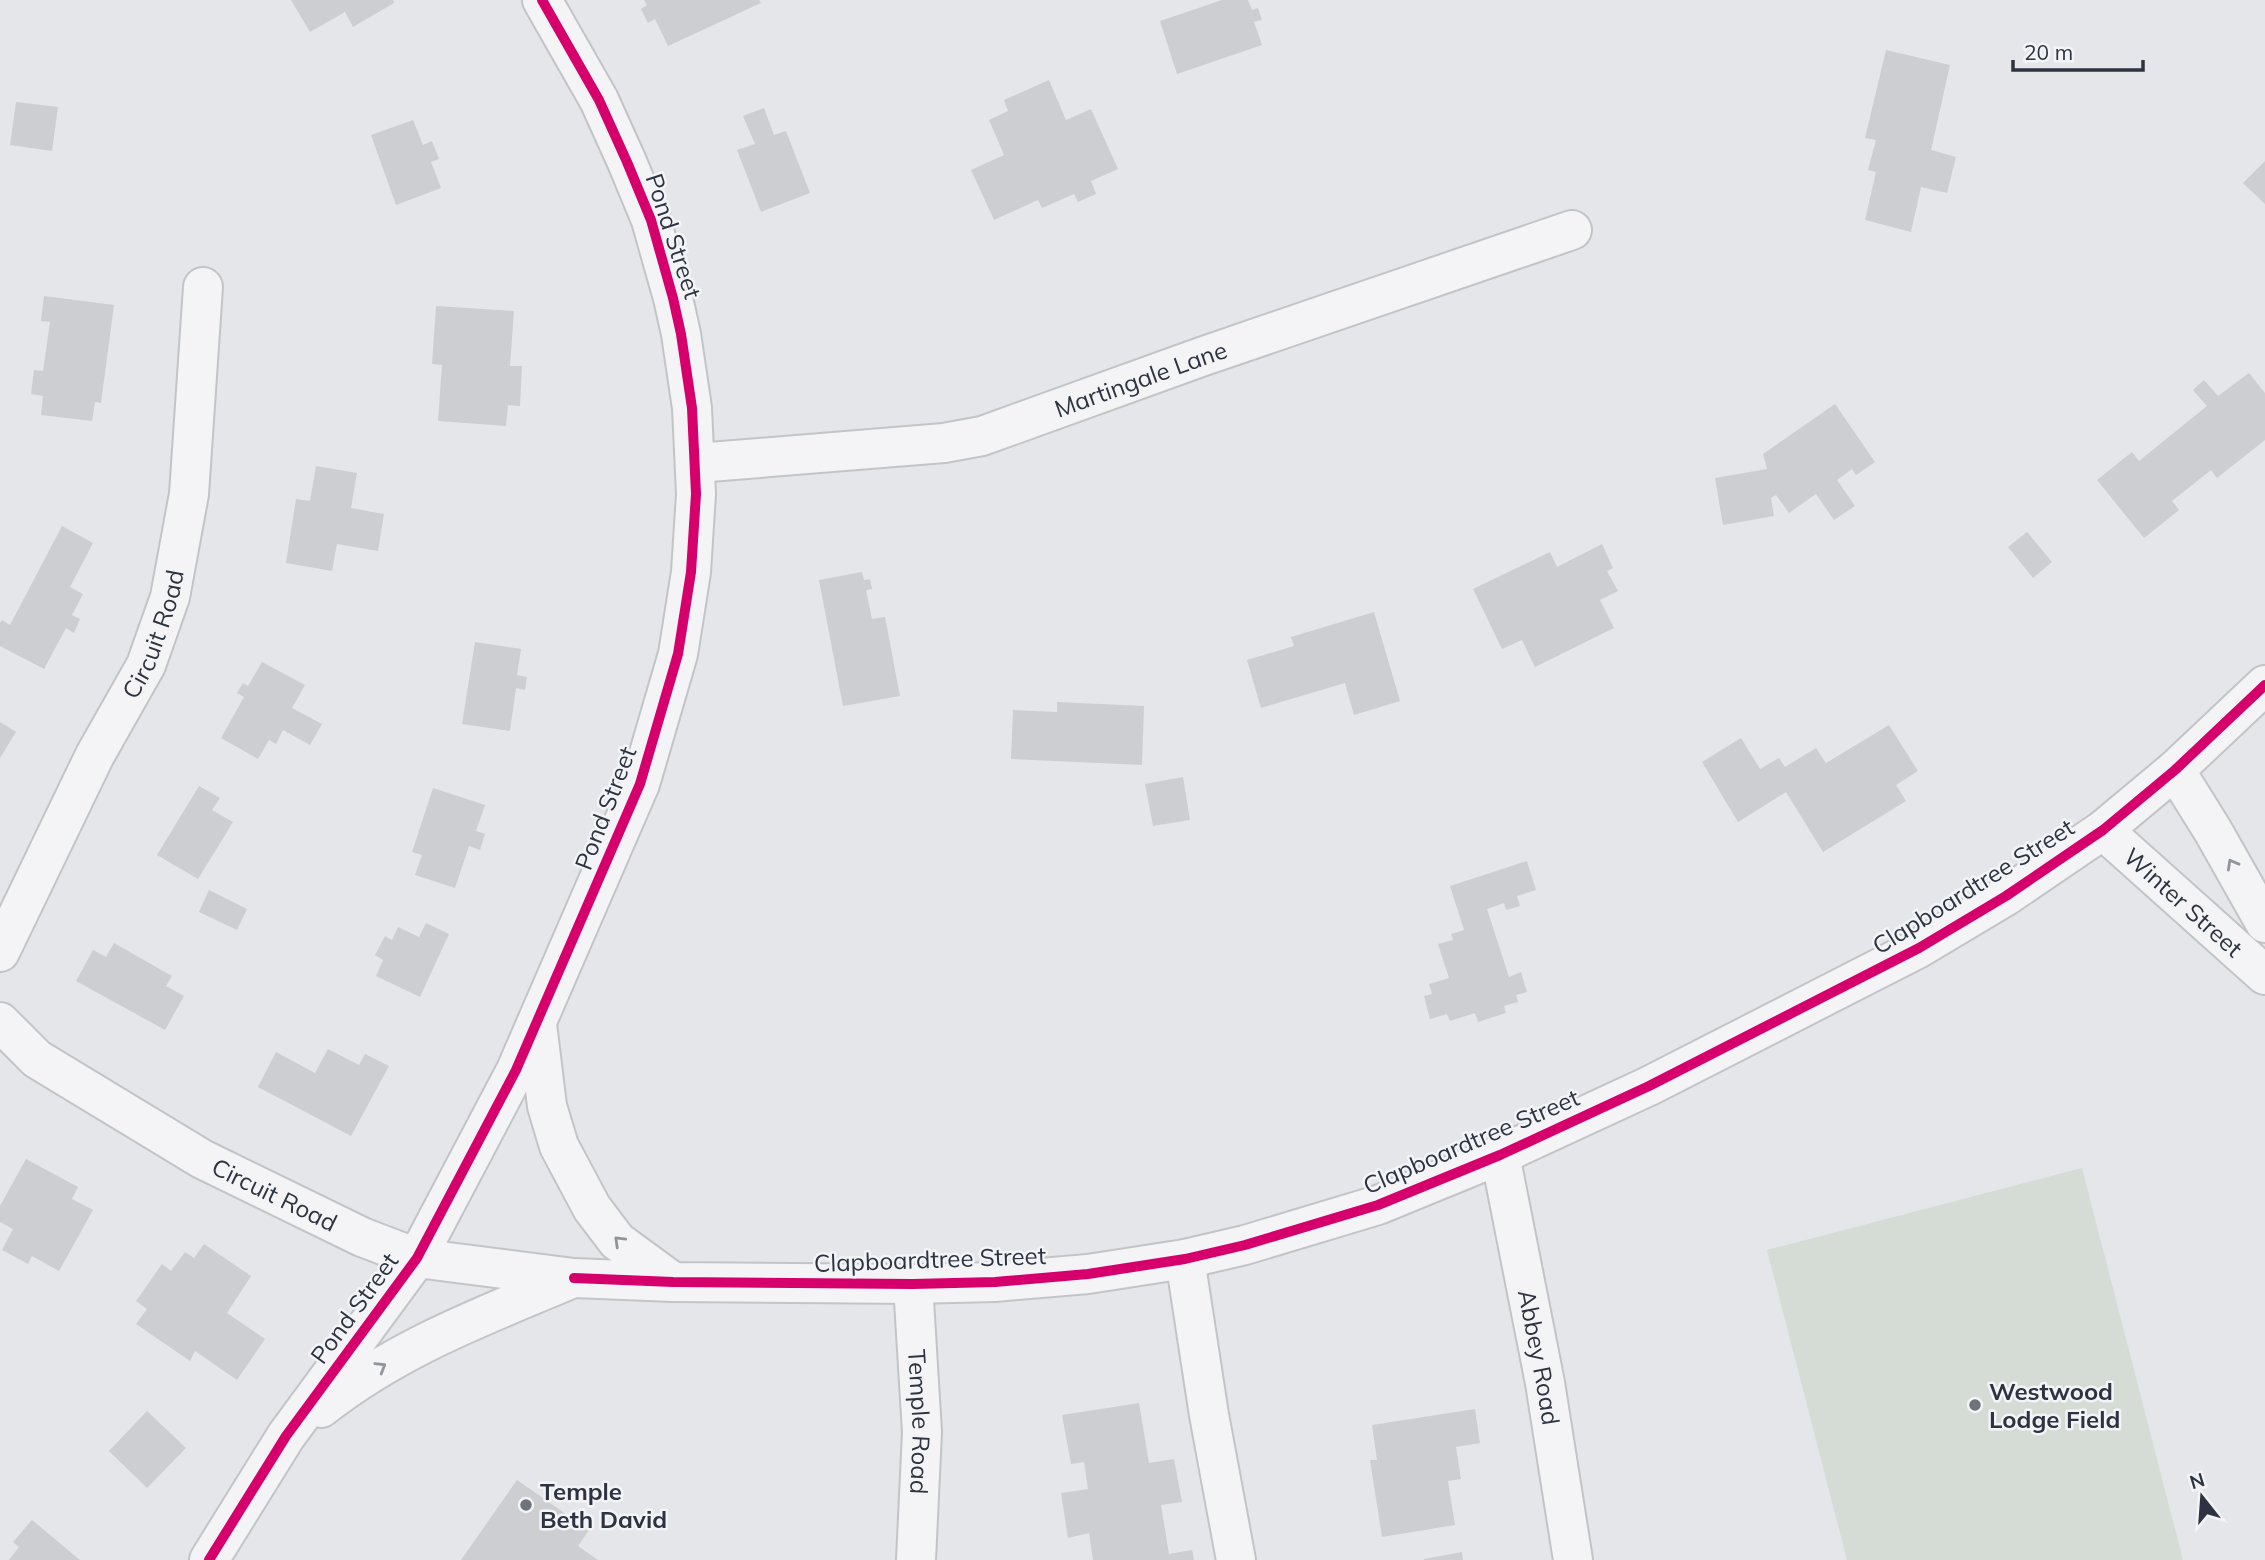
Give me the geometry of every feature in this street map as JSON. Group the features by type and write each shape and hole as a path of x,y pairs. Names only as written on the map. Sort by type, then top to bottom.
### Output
{"street":[{"name":"Pond Street","path":"209,1560 286,1436 417,1258 537,1024 640,784 671,684 683,625 696,525 696,463 692,408 681,334 651,220 599,100 542,0"},
{"name":"Martingale Lane","path":"696,463 944,443 982,436 1201,357 1572,230"},
{"name":"Circuit Road","path":"0,952 95,755 146,665 170,597 189,494 203,286"},
{"name":"Clapboardtree Street","path":"417,1258 573,1278 673,1282 995,1282 1185,1259 1245,1245 1378,1205 1500,1156 1649,1086 1919,948 2006,896 2103,830 2175,770 2265,685"},
{"name":"Winter Street","path":"2175,770 2265,923"},
{"name":"Winter Street","path":"2103,830 2265,975"},
{"name":"Circuit Road","path":"0,1022 37,1059 202,1158 362,1237 417,1258"},
{"path":"537,1024 547,1106 559,1146 585,1195 617,1241 673,1282"},
{"name":"Abbey Road","path":"1500,1156 1545,1383 1573,1560"},
{"path":"1185,1259 1209,1415 1236,1560"},
{"name":"Pond Street","path":"286,1436 351,1385 412,1348 573,1278"},
{"name":"Temple Road","path":"913,1284 922,1432 916,1560"}],"shaded area":[{"name":"Westwood Lodge Field","path":"2082,1168 2183,1560 1847,1560 1767,1250"}],"building":[{"path":"291,0 393,0 394,3 353,27 345,12 310,32"},
{"path":"644,0 759,0 761,3 668,46 655,19 648,23 641,9 647,5"},
{"path":"1222,0 1248,0 1252,10 1258,8 1262,20 1254,22 1262,45 1177,74 1160,21"},
{"path":"1886,50 1950,65 1931,150 1956,157 1947,193 1921,187 1911,232 1865,220 1876,172 1868,170 1876,140 1865,138"},
{"path":"1049,80 1066,120 1091,109 1118,169 1091,181 1096,194 1078,202 1074,194 1042,208 1038,200 994,220 971,170 1004,155 989,120 1008,111 1004,100"},
{"path":"16,102 58,107 52,151 10,145"},
{"path":"764,108 774,135 786,131 810,193 761,212 737,150 755,144 743,116"},
{"path":"413,120 423,145 432,141 439,159 431,162 441,188 396,205 371,135"},
{"path":"2265,161 2265,204 2243,183"},
{"path":"44,296 114,305 101,403 95,402 92,421 41,415 43,396 31,394 34,370 43,371 50,322 41,321"},
{"path":"436,306 514,311 510,366 522,366 520,406 508,405 506,426 438,421 442,365 432,364"},
{"path":"2249,373 2265,393 2265,440 2217,478 2211,470 2172,501 2179,510 2144,538 2097,480 2132,452 2139,461 2207,406 2193,390 2204,380 2218,396"},
{"path":"1835,404 1875,462 1856,475 1852,469 1837,480 1855,506 1834,520 1816,494 1789,513 1776,495 1771,498 1774,516 1723,525 1715,478 1767,469 1763,454"},
{"path":"316,466 357,473 351,508 384,514 378,551 337,544 332,571 286,563 296,499 310,501"},
{"path":"62,526 93,543 70,587 83,594 72,615 80,619 74,633 66,628 44,669 0,646 0,623 2,620 10,625"},
{"path":"2027,532 2052,562 2033,578 2008,547"},
{"path":"1602,544 1613,568 1607,571 1618,591 1600,600 1614,628 1535,667 1522,640 1502,649 1473,589 1550,552 1557,567"},
{"path":"862,572 864,580 870,579 872,589 866,590 872,619 885,617 900,696 843,706 819,580"},
{"path":"1374,612 1400,701 1354,715 1345,683 1261,708 1247,660 1294,646 1291,637"},
{"path":"475,642 521,649 517,675 527,677 525,690 516,688 510,731 462,724"},
{"path":"262,662 305,685 292,708 322,724 310,745 283,730 276,744 269,740 258,759 221,738 244,697 237,693 243,683 248,686"},
{"path":"1057,702 1144,706 1142,765 1011,759 1013,710 1057,712"},
{"path":"0,722 16,732 0,758"},
{"path":"1889,725 1918,771 1896,785 1906,801 1823,852 1786,792 1738,822 1702,762 1741,738 1760,769 1779,758 1785,767 1816,748 1826,763"},
{"path":"1183,777 1190,820 1153,826 1145,784"},
{"path":"199,786 220,798 212,810 233,822 198,879 157,855"},
{"path":"433,788 485,805 476,831 485,834 480,850 469,846 455,888 415,875 422,855 412,852"},
{"path":"1527,861 1536,890 1517,896 1520,906 1506,910 1504,903 1487,909 1509,977 1521,972 1527,992 1516,995 1518,1002 1504,1006 1506,1013 1478,1022 1475,1013 1450,1021 1447,1014 1430,1019 1424,996 1432,994 1429,984 1449,978 1438,944 1453,940 1451,934 1464,930 1450,886"},
{"path":"209,890 247,909 237,930 199,912"},
{"path":"426,923 449,934 420,997 376,976 383,960 375,955 385,936 392,940 398,927 419,937"},
{"path":"114,943 172,976 166,986 184,996 165,1030 76,981 93,950 106,957"},
{"path":"328,1049 359,1065 365,1054 389,1066 351,1136 258,1087 276,1052 315,1073"},
{"path":"26,1159 78,1187 72,1199 93,1210 59,1271 32,1256 28,1264 2,1250 13,1229 0,1222 0,1206"},
{"path":"204,1244 251,1276 227,1313 265,1339 237,1380 195,1351 190,1361 136,1324 147,1309 136,1301 162,1264 171,1271 185,1252 194,1258"},
{"path":"1139,1403 1149,1463 1174,1459 1182,1502 1161,1505 1169,1554 1192,1550 1194,1560 1093,1560 1089,1533 1068,1538 1061,1493 1088,1489 1084,1462 1071,1464 1062,1415"},
{"path":"1475,1409 1480,1443 1456,1447 1461,1479 1448,1481 1455,1525 1382,1537 1370,1460 1377,1460 1372,1425"},
{"path":"147,1411 186,1448 147,1488 109,1451"},
{"name":"Temple Beth David","path":"517,1480 589,1530 578,1546 598,1560 461,1560"},
{"path":"32,1520 80,1560 9,1560 19,1547 13,1542"},
{"path":"1462,1552 1463,1560 1424,1560 1424,1559"}],"cycle path":[{"path":"209,1560 286,1436 417,1258 516,1070 640,784 678,654 691,572 696,494 692,408 681,334 651,220 627,162 599,100 542,0"},
{"path":"574,1278 673,1282 913,1284 995,1282 1088,1274 1185,1259 1245,1245 1378,1205 1500,1155 1649,1086 1919,948 2006,896 2103,830 2175,770 2265,685"}],"place":[{"name":"Westwood Lodge Field","path":"1975,1405"},
{"name":"Temple Beth David","path":"526,1505"}]}
